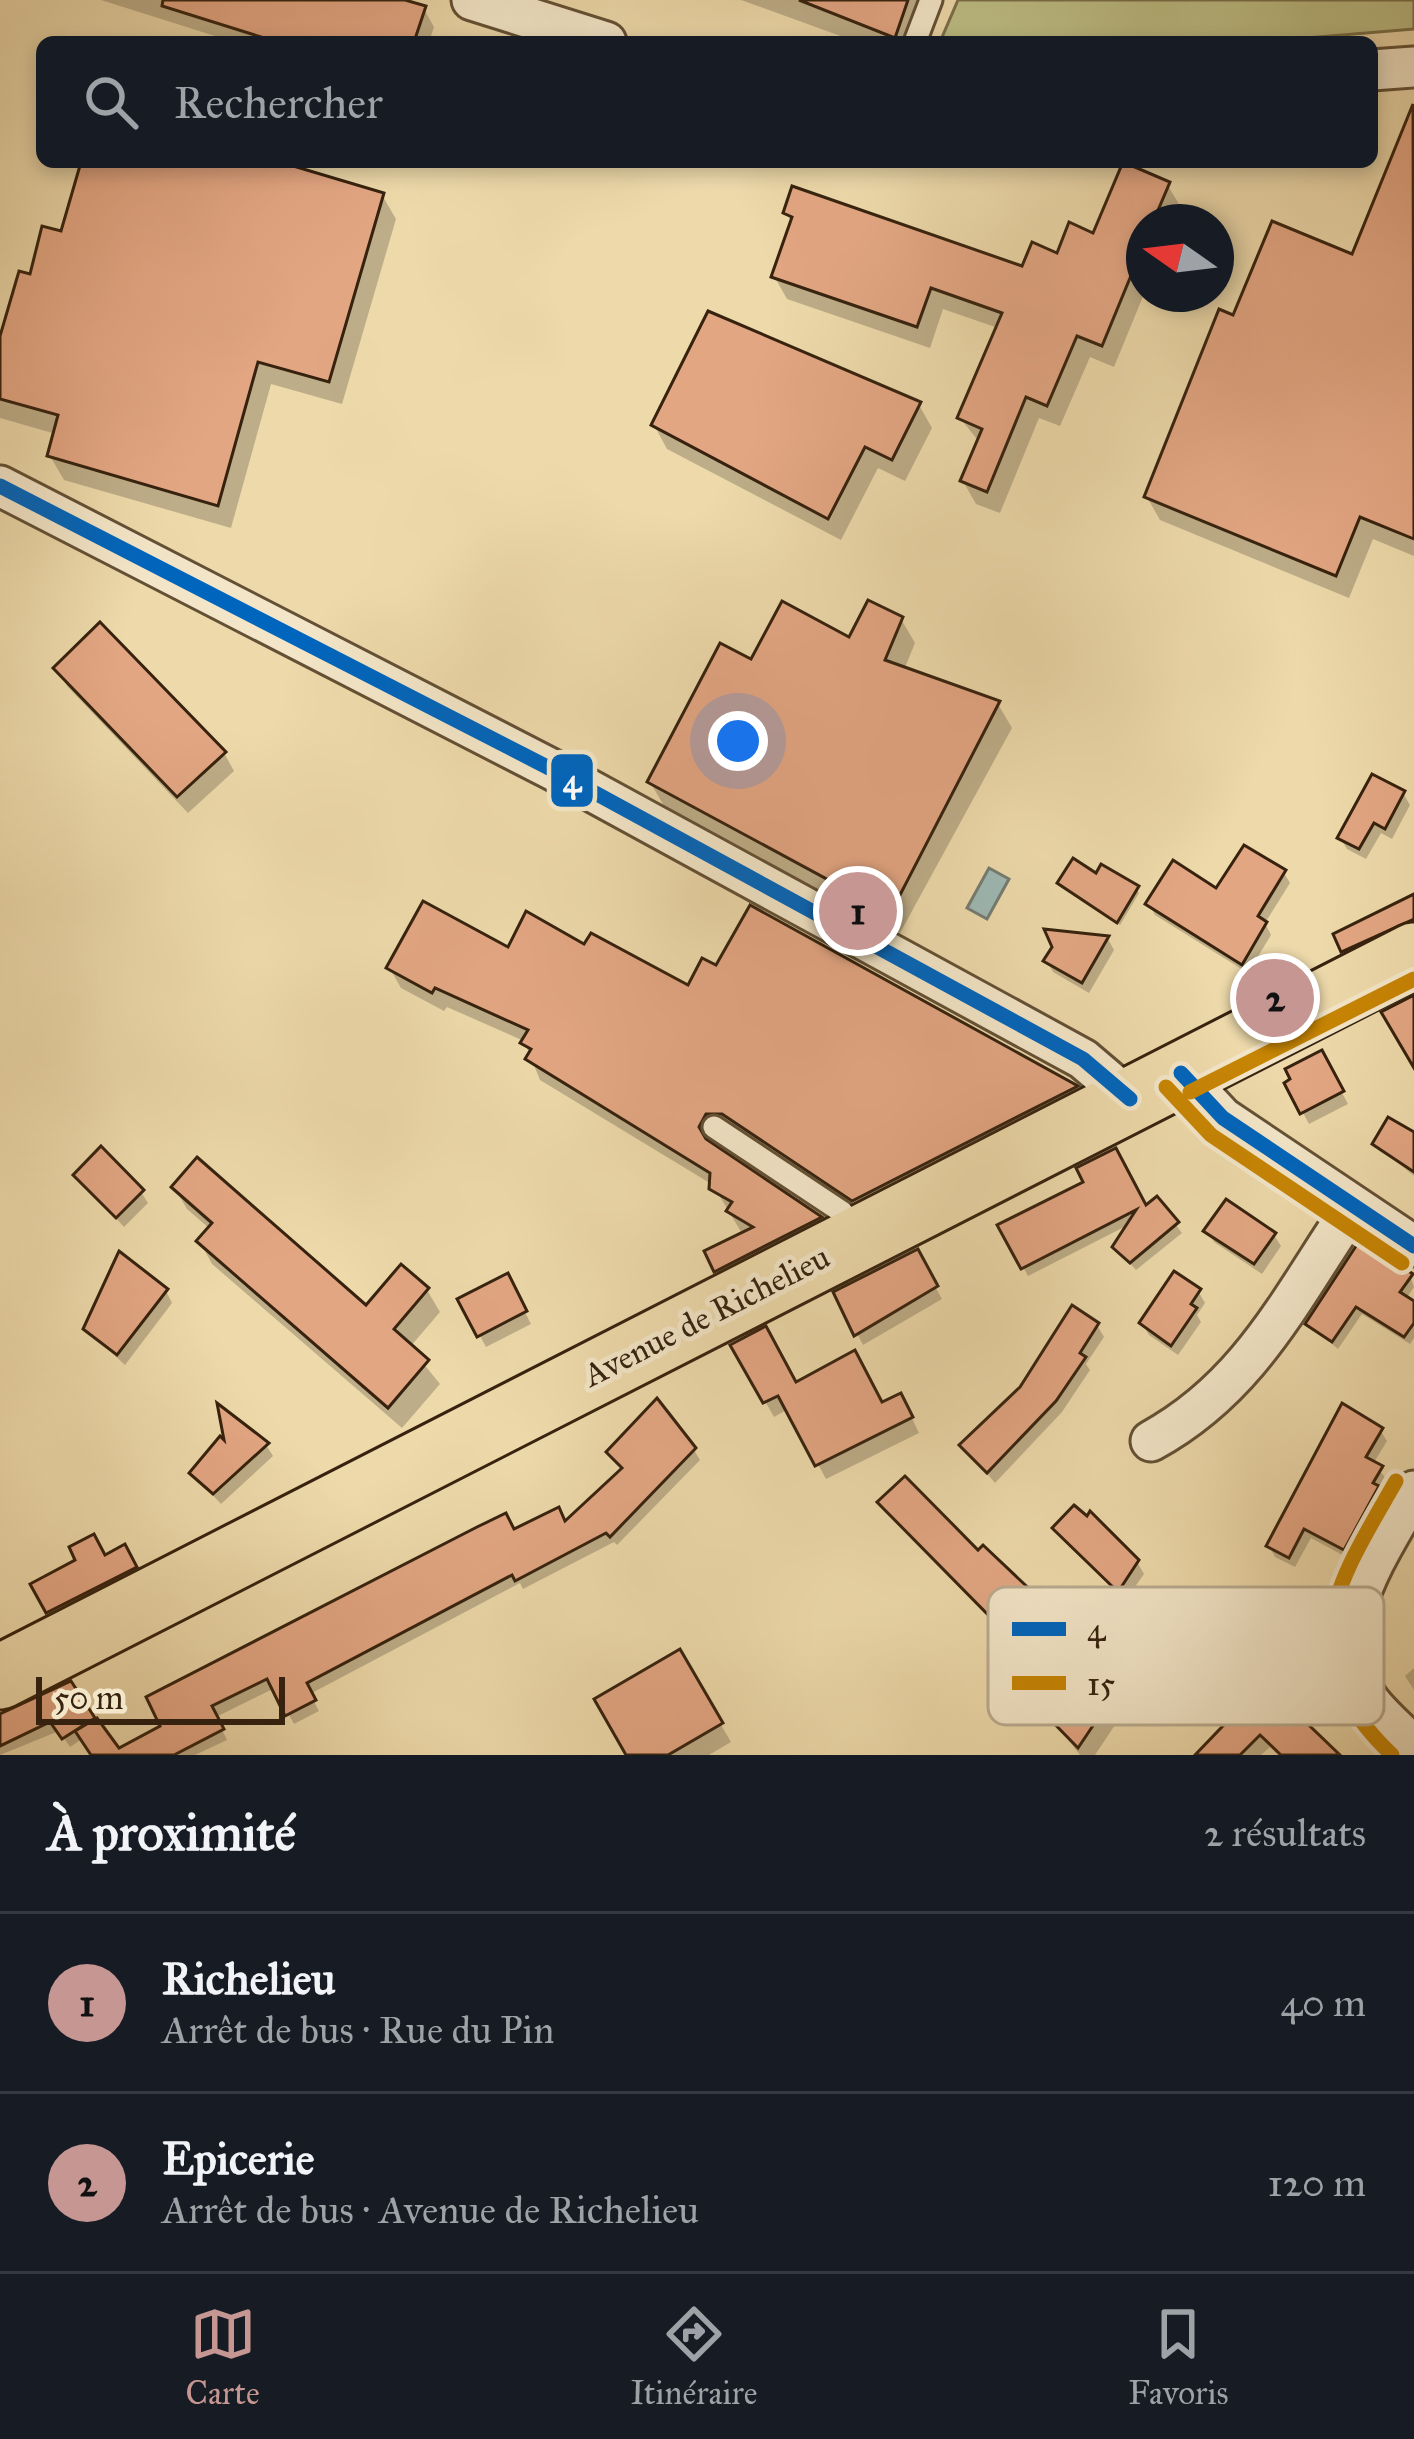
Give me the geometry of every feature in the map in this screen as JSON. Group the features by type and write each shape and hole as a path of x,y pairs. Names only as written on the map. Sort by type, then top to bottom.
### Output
{"main road":[{"name":"Avenue de Richelieu","path":"0,1677 1414,955"}],"street":[{"path":"472,0 587,36"},
{"path":"1378,70 1414,67"},
{"path":"0,486 553,770 1083,1058 1223,1118 1414,1246"},
{"path":"1151,1441 1195,1417 1235,1382 1352,1207"},
{"path":"1362,1587 1414,1490"},
{"path":"1384,1716 1414,1747"}],"lane":[{"path":"917,36 931,0"},
{"path":"714,1127 842,1212 857,1239"}],"green space":[{"path":"958,0 1414,0 1414,29 1330,36 943,36"}],"water":[{"path":"989,868 1009,879 987,919 967,908"}],"building":[{"path":"163,0 405,0 426,6 416,36 258,36 162,6"},
{"path":"799,0 908,0 896,36"},
{"path":"1413,104 1414,539 1360,517 1336,576 1144,497 1218,312 1233,315 1272,221 1352,254"},
{"path":"79,168 300,168 384,193 329,382 258,362 218,506 47,456 58,415 0,399 0,336 19,271 30,274 42,226 61,231"},
{"path":"1120,168 1137,168 1170,182 1161,204 1126,204 1126,288 1102,346 1077,336 1047,406 1026,397 987,492 960,481 982,429 957,418 1002,313 931,288 917,327 771,277 792,217 783,213 792,186 1022,266 1032,242 1057,253 1069,222 1093,233"},
{"path":"708,311 921,402 892,460 865,447 828,519 651,425"},
{"path":"868,600 903,617 885,660 1000,701 900,895 886,911 647,782 720,643 751,659 782,601 849,637"},
{"path":"100,622 226,752 177,797 53,668"},
{"path":"1372,774 1405,791 1385,829 1374,823 1359,849 1337,838"},
{"path":"1244,845 1286,870 1258,916 1267,922 1242,965 1145,904 1173,860 1216,888"},
{"path":"1073,858 1096,873 1101,864 1139,886 1117,923 1057,883"},
{"path":"1414,894 1414,919 1341,952 1333,934"},
{"path":"423,901 508,947 526,911 584,944 591,933 688,985 702,958 716,965 750,905 1078,1086 852,1201 722,1114 706,1114 699,1127 706,1139 822,1217 714,1272 704,1251 753,1227 726,1211 732,1202 709,1189 710,1173 525,1059 531,1049 520,1043 528,1030 435,988 432,993 386,968"},
{"path":"1044,929 1109,936 1082,983 1043,961 1052,947"},
{"path":"1414,995 1414,1068 1381,1012"},
{"path":"1322,1050 1344,1091 1300,1114 1284,1083 1290,1079 1285,1069"},
{"path":"1388,1117 1414,1132 1414,1172 1372,1144"},
{"path":"101,1146 144,1190 116,1218 73,1175"},
{"path":"1116,1148 1146,1205 1157,1196 1179,1222 1130,1263 1112,1247 1136,1210 1021,1269 997,1225 1083,1182 1076,1168"},
{"path":"197,1157 366,1305 401,1264 429,1288 394,1329 429,1360 388,1408 196,1241 212,1223 171,1187"},
{"path":"1226,1199 1276,1233 1254,1264 1203,1231"},
{"path":"1360,1240 1413,1274 1400,1292 1414,1301 1414,1323 1404,1337 1356,1307 1332,1342 1305,1324"},
{"path":"918,1249 938,1286 854,1336 833,1292"},
{"path":"119,1251 168,1289 117,1355 83,1329"},
{"path":"1174,1271 1201,1289 1191,1304 1197,1308 1171,1346 1139,1323"},
{"path":"508,1273 527,1311 477,1337 457,1299"},
{"path":"1072,1305 1099,1323 1080,1353 1086,1357 1056,1401 987,1473 959,1445 1020,1387"},
{"path":"766,1326 796,1382 855,1350 882,1402 901,1393 913,1417 815,1466 778,1396 763,1403 730,1345"},
{"path":"657,1398 696,1448 610,1537 606,1533 515,1581 512,1575 307,1683 316,1700 285,1716 267,1679 212,1706 224,1729 174,1755 91,1755 75,1731 97,1718 119,1748 160,1726 146,1697 477,1527 506,1513 514,1529 559,1507 565,1521 622,1468 606,1452"},
{"path":"217,1403 269,1443 213,1494 189,1473 220,1436 224,1440"},
{"path":"1342,1403 1383,1428 1366,1457 1383,1466 1373,1483 1379,1486 1344,1550 1304,1529 1289,1558 1266,1546"},
{"path":"905,1476 978,1550 983,1545 1027,1587 988,1587 988,1615 877,1502"},
{"path":"1074,1505 1087,1516 1090,1511 1139,1560 1121,1587 1113,1587 1052,1528"},
{"path":"94,1534 105,1555 125,1544 137,1567 46,1613 30,1584 75,1560 69,1547"},
{"path":"680,1649 723,1723 668,1755 626,1755 594,1699"},
{"path":"71,1681 95,1718 62,1739 50,1722 0,1746 0,1714"},
{"path":"1056,1725 1093,1725 1078,1748"},
{"path":"1224,1725 1309,1725 1340,1755 1281,1755 1260,1735 1240,1755 1195,1755"}],"transit line":[{"name":"4","path":"0,486 553,770 1083,1059 1130,1099"},
{"name":"15","path":"1190,1092 1414,979"},
{"name":"4","path":"1181,1073 1223,1118 1414,1246"},
{"name":"15","path":"1166,1087 1211,1135 1402,1263"},
{"name":"15","path":"1341,1587 1396,1481"},
{"name":"15","path":"1365,1725 1392,1755"}],"place":[{"name":"Richelieu","path":"858,911"},
{"name":"Epicerie","path":"1275,998"}]}
